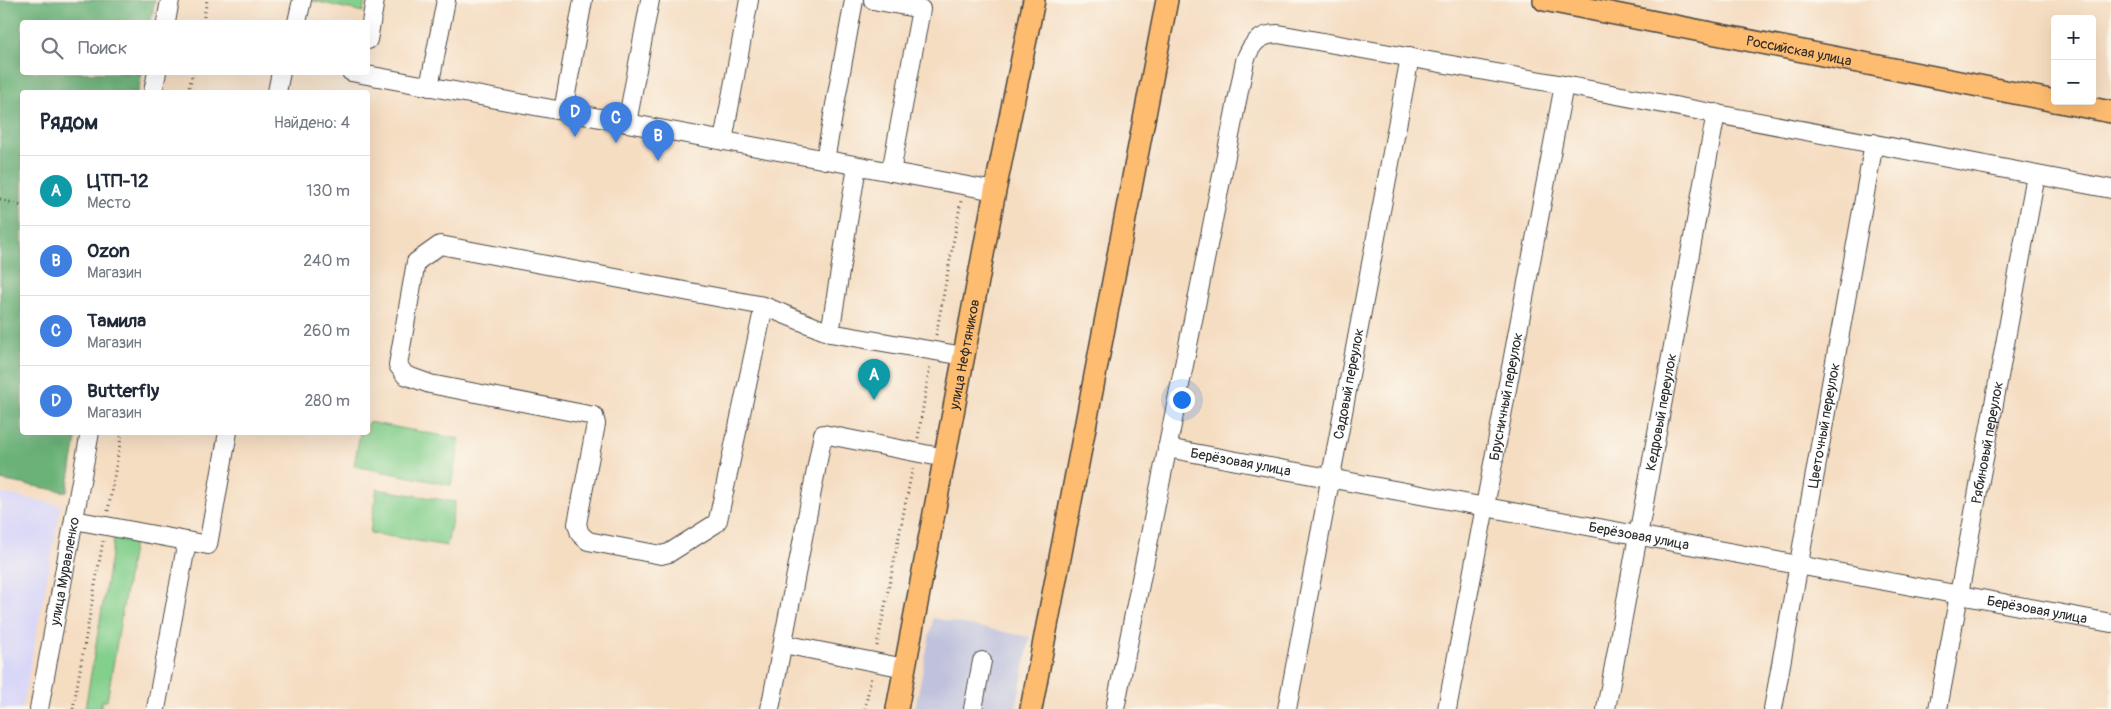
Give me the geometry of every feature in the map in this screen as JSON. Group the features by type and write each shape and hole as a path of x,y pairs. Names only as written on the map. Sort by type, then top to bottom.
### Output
{"main road":[{"name":"улица Нефтяников","path":"897,709 995,191 1034,0"},
{"path":"1032,709 1151,72 1167,0"},
{"name":"Российская улица","path":"1544,0 2051,100"},
{"name":"Российская улица","path":"2075,105 2111,112"}],"street":[{"path":"166,20 170,0"},
{"path":"298,20 302,0"},
{"path":"370,29 375,0"},
{"path":"429,87 446,0"},
{"path":"563,111 583,0"},
{"path":"627,123 650,0"},
{"path":"723,141 749,0"},
{"path":"825,160 854,0"},
{"path":"873,0 921,9 891,172"},
{"path":"1114,709 1245,61 1255,40 1267,34 1278,34 1716,113 2111,189"},
{"name":"Садовый переулок","path":"1287,709 1410,58"},
{"path":"153,90 156,75"},
{"path":"278,90 281,75"},
{"path":"368,75 995,191"},
{"name":"Брусничный переулок","path":"1447,709 1564,85"},
{"name":"Кедровый переулок","path":"1606,709 1716,113"},
{"name":"Цветочный переулок","path":"1773,709 1874,143"},
{"path":"830,333 857,166"},
{"name":"Рябиновый переулок","path":"1938,709 2036,175"},
{"path":"764,306 718,520 715,524 669,553 661,554 588,541 580,534 577,524 596,424 594,416 430,384 405,375 398,365 416,262 440,245 764,306 830,333 964,356"},
{"path":"770,709 823,434 945,458"},
{"name":"улица Муравленко","path":"39,709 89,435"},
{"path":"74,520 208,545 227,435"},
{"name":"Берёзовая улица","path":"1167,448 2111,623"},
{"path":"156,709 187,541"},
{"path":"783,644 905,668"},
{"path":"973,709 982,661"}],"path":[{"path":"203,20 207,0"},
{"path":"188,90 192,75"},
{"path":"0,199 20,205"},
{"path":"73,709 121,435"}],"shaded area":[{"path":"0,493 61,505 22,709 0,709"},
{"path":"933,618 1030,637 1016,709 915,709"}],"green space":[{"path":"0,0 155,0 151,20 20,20 20,75 142,75 138,90 20,90 20,435 77,435 67,492 0,480"},
{"path":"309,0 365,0 363,12"},
{"path":"370,422 460,439 451,485 354,466 360,435 370,435"},
{"path":"377,489 455,502 447,546 370,533"},
{"path":"114,538 134,542 107,701 102,701 101,709 85,709"}],"place":[{"name":"Butterfly","path":"575,137"},
{"name":"Тамила","path":"616,143"},
{"name":"Ozon","path":"658,161"},
{"name":"ЦТП-12","path":"874,400"}]}
